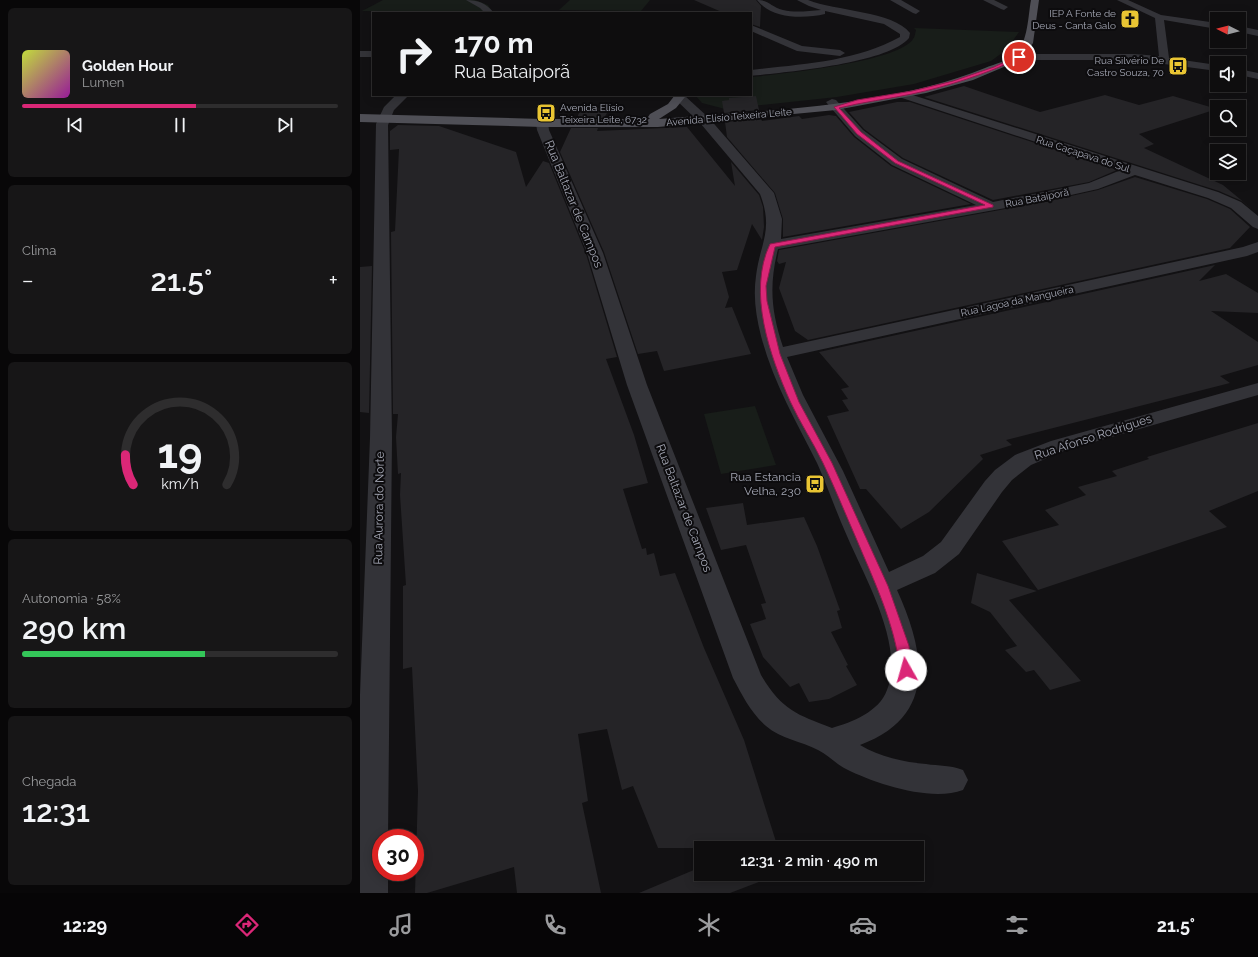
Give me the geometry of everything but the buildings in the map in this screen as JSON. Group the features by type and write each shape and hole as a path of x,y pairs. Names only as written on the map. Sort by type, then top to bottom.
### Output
{"main road":[{"path":"1019,57 1028,43 1035,0"},
{"name":"Avenida Elísio Teixeira Leite","path":"360,113 377,118 544,120 644,124 834,105 903,95 969,78 1019,57"},
{"path":"654,117 672,106 679,96"},
{"name":"Avenida Elísio Teixeira Leite","path":"544,120 654,117 702,118"}],"street":[{"path":"470,0 494,10"},
{"path":"486,0 494,10"},
{"path":"761,0 769,9 783,12 804,13 833,10"},
{"path":"752,73 809,66 865,54 892,46 904,38 905,33 898,26 810,5 801,0"},
{"path":"894,0 916,11"},
{"path":"987,0 1004,7"},
{"path":"1121,0 1160,17 1210,25"},
{"path":"1160,17 1164,60"},
{"path":"752,28 800,49 865,54"},
{"path":"1246,31 1258,33"},
{"path":"360,54 372,54"},
{"path":"1019,57 1119,57 1164,60 1210,67"},
{"name":"Rua Caçapava do Sul","path":"903,95 1213,195 1236,205 1258,224"},
{"path":"377,118 394,96"},
{"path":"377,118 402,96"},
{"path":"679,96 702,118 767,193 775,215 772,245 763,286 763,301 776,354 795,402 828,463 882,586 903,646 906,670 900,695 888,714 866,730 830,742"},
{"path":"834,105 859,133 896,162 991,206"},
{"name":"Rua Aurora do Norte","path":"370,893 381,438 377,118"},
{"name":"Rua Baltazar de Campos","path":"544,120 595,253 637,385 748,678 759,697 772,712 788,724 830,742 857,758 884,769 930,780 952,780"},
{"name":"Rua Bataiporã","path":"772,245 1044,197 1093,186 1135,170"},
{"name":"Rua Lagoa da Mangueira","path":"776,354 1247,251 1258,247"},
{"name":"Rua Afonso Rodrigues","path":"882,586 919,570 939,558 954,542 998,479 1017,463 1040,452 1056,447 1258,389"}],"shaded area":[{"path":"383,0 475,0 488,5 492,12 428,12 362,11"},
{"path":"570,0 650,0 641,11 559,10"},
{"path":"914,28 1019,32 1006,50 991,61 914,84 837,97 725,109 702,103 696,96 752,96 752,77 838,66 886,54 903,47 913,39 916,30"},
{"path":"755,406 776,465 721,474 704,414"}],"place":[{"name":"IEP A Fonte de Deus - Canta Galo","path":"1130,19"},
{"name":"Rua Silvério De Castro Souza, 70","path":"1178,66"},
{"name":"Avenida Elísio Teixeira Leite, 6732","path":"546,113"},
{"name":"Rua Estancia Velha, 230","path":"815,484"}],"route":[{"path":"906,670 903,646 882,586 862,544 828,463 795,402 776,354 763,301 763,286 766,268 772,245 991,206 896,162 859,133 836,107 922,91 969,78 1019,57"}]}
